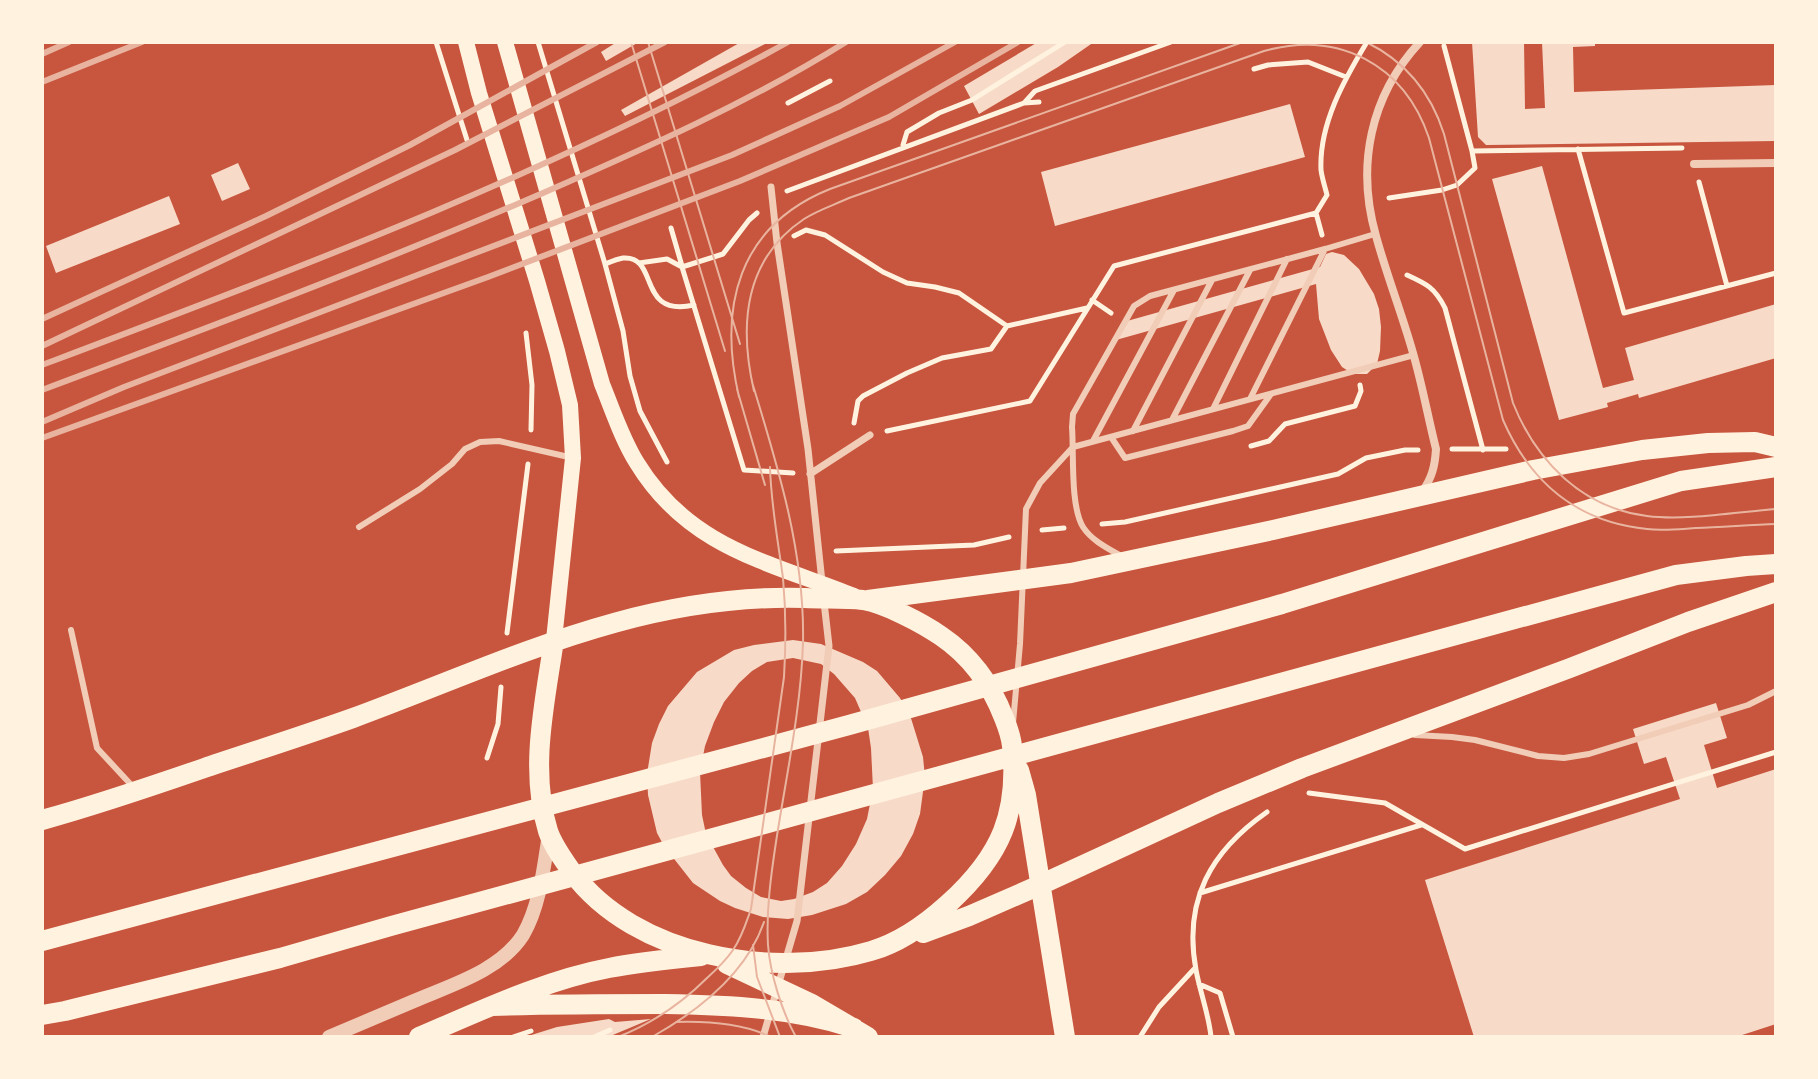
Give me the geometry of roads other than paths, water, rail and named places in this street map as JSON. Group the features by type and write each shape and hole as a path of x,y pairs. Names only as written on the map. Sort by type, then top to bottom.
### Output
{"main road":[{"path":"466,42 557,351 570,411 573,458 540,739 542,800 549,834 578,879 598,902 622,919 653,936 714,957 861,1033"},
{"path":"505,42 602,384 624,438 654,487 691,524 719,543 902,614 930,628 958,648 991,688 1012,739 1026,795 1065,1037"},
{"path":"42,820 352,718 554,640 664,610 772,597 855,598 1022,580 1130,561 1542,468 1642,450 1708,443 1755,442 1776,447"},
{"path":"42,941 849,725 1282,604 1681,481 1776,467"},
{"path":"42,1015 280,958 1676,575 1776,564"},
{"path":"419,1037 492,1006 609,968 714,957 765,963 805,962 844,958 871,951 969,916 1302,768 1688,622 1776,592"},
{"path":"897,942 949,903 989,858 1003,831 1012,796 1012,739"},
{"path":"492,1006 656,1004 815,1011"}],"street":[{"path":"1419,496 1430,481 1436,449 1414,355 1375,234 1367,164 1378,106 1400,65 1420,42"},
{"path":"1694,164 1776,163"},
{"path":"763,1037 797,921 829,646 810,474 771,187"},
{"path":"810,474 870,435"},
{"path":"329,1037 499,961 523,934 530,917 542,880 549,834"}],"lane":[{"path":"1130,561 1098,542 1083,526 1075,507 1072,427 1073,414 1134,306 1150,296 1375,234"},
{"path":"1250,399 1325,249"},
{"path":"1213,409 1287,259"},
{"path":"1172,420 1250,269"},
{"path":"1133,431 1212,280"},
{"path":"1093,441 1174,290"},
{"path":"1012,739 1026,509 1040,483 1073,447 1414,355"},
{"path":"1111,437 1125,458 1233,431 1248,426 1272,393"},
{"path":"359,527 420,489 452,464 465,449 480,442 499,441 573,458"},
{"path":"71,630 97,748 137,791"},
{"path":"1395,734 1452,737 1538,756 1564,758 1589,754 1748,705 1776,691"}],"tram line":[{"path":"631,42 725,351"},
{"path":"648,42 740,344"},
{"path":"739,397 731,332 734,301 742,273 755,247 774,224 799,205 830,189 1243,42"},
{"path":"1366,42 1393,59 1415,80 1439,119 1513,403 1534,444 1548,462 1582,492 1602,503 1647,516 1711,516 1776,509"},
{"path":"754,391 747,342 750,296 768,254 784,235 804,219 849,198 1264,51 1317,45 1365,59 1385,72 1403,90 1418,112 1429,138 1503,420 1514,442 1542,480 1578,508 1622,525 1665,530 1776,524"},
{"path":"752,382 788,511 800,576 803,643 799,693 772,867 768,919 769,956 774,980 796,1037"},
{"path":"737,389 765,485"},
{"path":"618,1037 666,1012 714,971 736,945 751,909 785,665 784,590 770,467"},
{"path":"652,1037 703,1003 733,974 756,941 764,922"},
{"path":"753,945 757,977 780,1037"},
{"path":"676,1022 725,1024 771,1037"}],"railway":[{"path":"42,54 69,42"},
{"path":"42,82 142,42"},
{"path":"42,319 266,216 410,145 597,42"},
{"path":"42,346 455,150 665,42"},
{"path":"42,365 232,293 514,177 607,135 788,42"},
{"path":"42,390 356,270 543,193 735,104 846,42"},
{"path":"42,422 124,387 732,155 840,106 955,42"},
{"path":"42,438 488,277 740,181 889,117 1018,42"}]}
